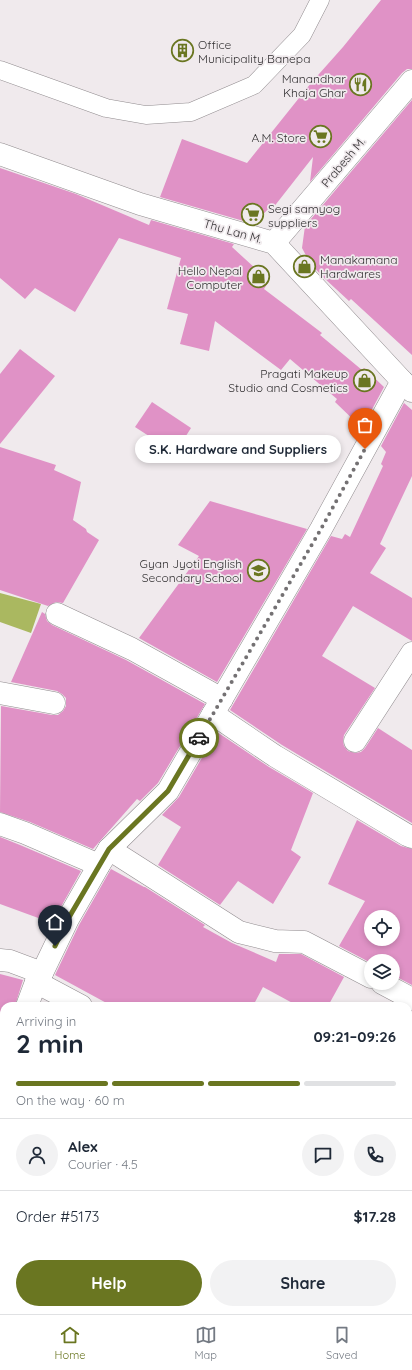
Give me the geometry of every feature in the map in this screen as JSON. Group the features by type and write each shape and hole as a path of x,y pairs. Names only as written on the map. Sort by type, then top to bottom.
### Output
{"street":[{"name":"Prabesh M.","path":"274,244 412,81"},
{"name":"Thu Lan M.","path":"0,154 140,204 274,244 407,386"},
{"path":"29,1002 68,919 104,857 168,791 321,529 407,386"},
{"path":"57,614 132,649 218,706 275,756 412,837"},
{"path":"355,741 412,653"},
{"path":"0,693 54,703"},
{"path":"0,824 104,857 239,932 275,941 304,942 364,973"},
{"path":"0,960 10,961 75,1002"},
{"path":"395,990 412,999"}],"lane":[{"path":"0,70 106,108 146,115 192,112 254,85 302,35 320,0"}],"shaded area":[{"path":"0,593 41,604 31,633 0,622"}],"building":[{"path":"381,0 412,0 412,69 407,69 402,73 310,182 313,157 273,208 271,206 254,224 160,197 182,139 247,163 311,83 343,47"},
{"path":"412,100 412,355 351,299 349,301 323,277 310,263 302,248 305,226"},
{"path":"0,168 76,194 149,225 151,220 234,244 232,247 269,281 264,289 322,333 320,335 362,370 364,368 384,387 362,428 335,402 337,399 290,359 281,370 215,321 209,351 180,344 188,314 167,309 181,258 119,238 75,312 35,288 25,299 0,278"},
{"path":"20,349 55,376 0,444 0,374"},
{"path":"152,402 191,428 175,453 135,427"},
{"path":"404,403 412,410 412,476 380,544 386,548 370,573 412,598 412,641 353,606 322,656 375,688 344,735 344,746 348,751 355,753 361,752 378,728 412,750 412,823 282,745 230,710 331,536 342,539 345,534 350,537 383,466 381,464 386,452 381,446"},
{"path":"0,447 56,465 54,470 81,482 73,520 99,540 63,603 56,602 48,606 0,590"},
{"path":"210,501 307,529 217,682 139,638 199,556 178,545"},
{"path":"42,612 45,614 47,621 52,625 126,660 205,704 158,783 140,801 137,799 93,849 30,822 0,812 1,706 58,715 66,706 66,698 57,691 11,682"},
{"path":"217,732 269,767 313,793 291,850 301,857 273,904 238,881 220,905 158,865 181,827 162,815 179,797"},
{"path":"357,820 401,846 412,849 412,985 400,979 400,954 364,954 364,959 339,946 365,901 328,884"},
{"path":"0,837 81,871 52,923 0,904"},
{"path":"111,869 145,887 205,925 203,927 232,943 276,962 279,954 301,954 344,977 330,1002 291,1002 263,987 255,1002 105,1002 55,975 79,925"},
{"path":"0,974 23,980 16,1002 0,1002"}],"way so far":[{"path":"199,738 321,529 365,449"}],"place":[{"name":"Office Municipality Banepa","path":"182,51"},
{"name":"Manandhar Khaja Ghar","path":"361,85"},
{"name":"A.M. Store","path":"321,137"},
{"name":"Segi samyog suppliers","path":"252,215"},
{"name":"Manakamana Hardwares","path":"305,266"},
{"name":"Hello Nepal Computer","path":"258,277"},
{"name":"Pragati Makeup Studio and Cosmetics","path":"364,380"},
{"name":"S.K. Hardware and Suppliers","path":"365,449"},
{"name":"Gyan Jyoti English Secondary School","path":"258,570"}],"route":[{"path":"55,946 68,919 109,849 168,791 199,738"}]}
